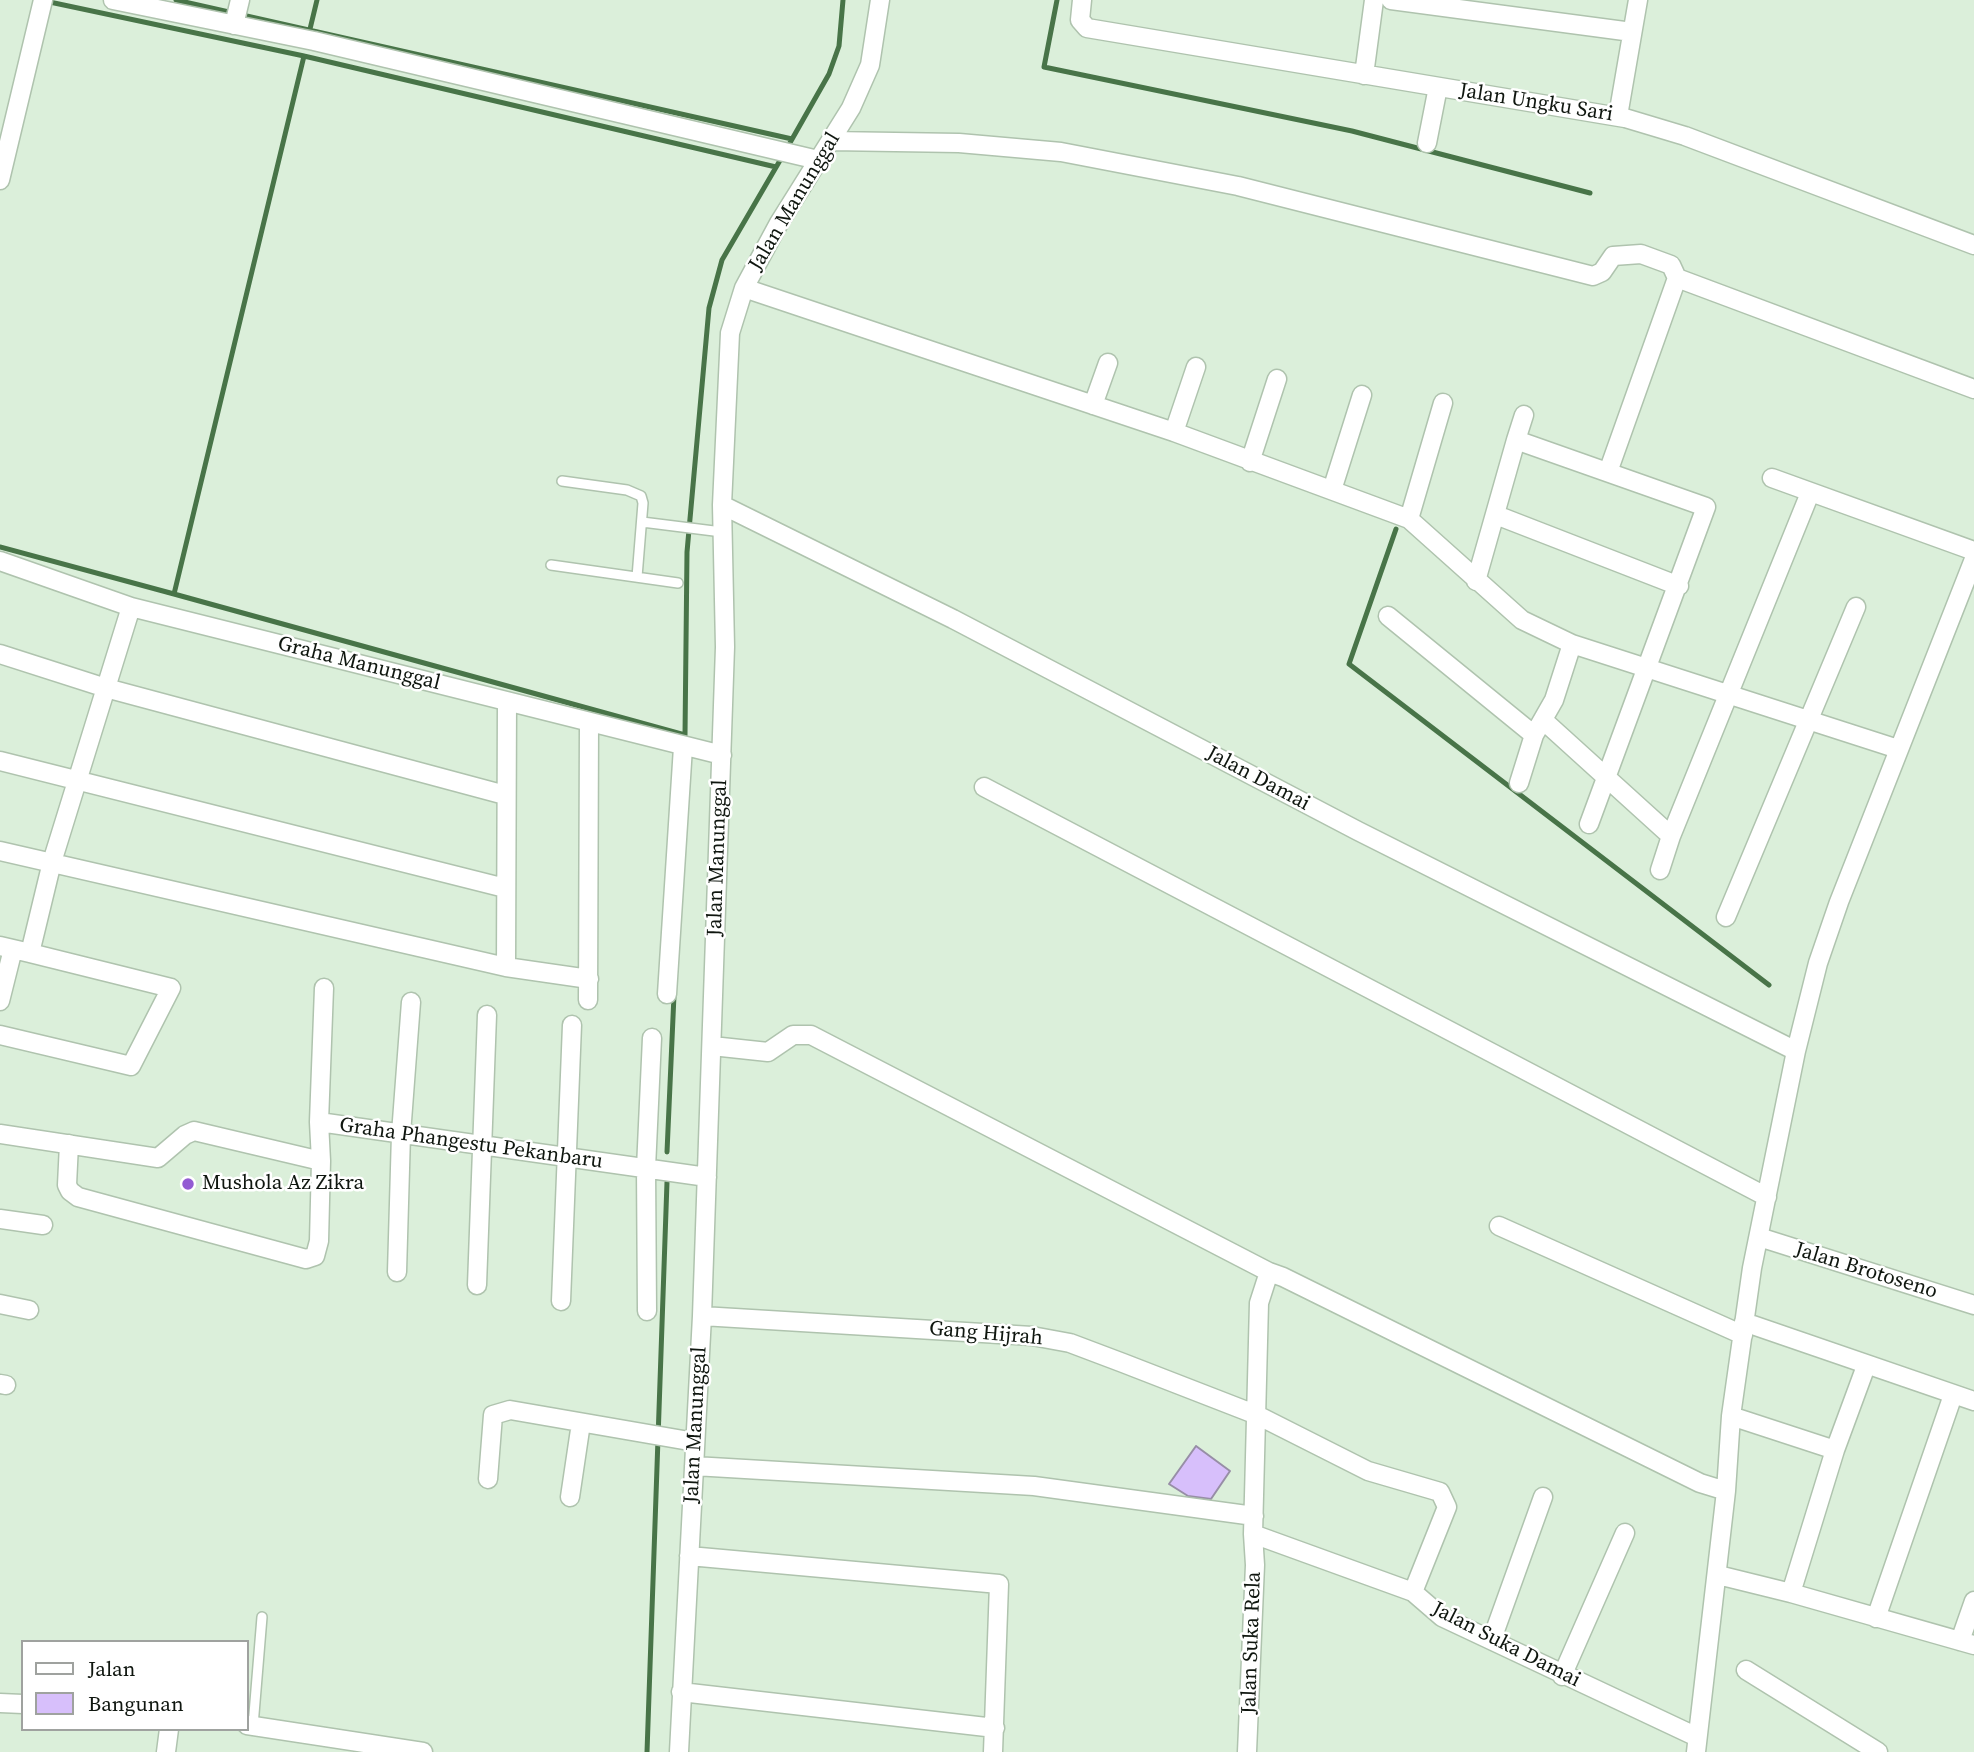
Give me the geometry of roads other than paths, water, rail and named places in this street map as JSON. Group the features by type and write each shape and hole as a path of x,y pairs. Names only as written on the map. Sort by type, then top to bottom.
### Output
{"street":[{"path":"113,0 314,41 815,159"},
{"path":"234,25 240,0"},
{"name":"Jalan Manunggal","path":"679,1752 702,1316 712,1046 725,647 718,531 722,505 729,345 744,288 815,159 831,141 870,65 880,0"},
{"name":"Jalan Ungku Sari","path":"1082,0 1081,24 1199,49 1618,116 1685,136 1974,244"},
{"path":"1364,75 1374,0"},
{"path":"1391,0 1632,32"},
{"path":"1618,116 1638,0"},
{"path":"0,180 3,155 42,5"},
{"path":"1427,143 1438,87"},
{"path":"831,141 959,143 1061,152 1238,186 1593,276 1602,272 1613,256 1641,254 1671,265 1677,278 1608,472"},
{"path":"1677,278 1974,389"},
{"path":"744,288 1174,432 1409,519 1522,620 1572,644 1648,667 1808,723 1898,749"},
{"path":"1093,405 1108,363"},
{"path":"1174,432 1196,367"},
{"path":"1250,462 1277,379"},
{"path":"1332,490 1362,395"},
{"path":"1409,519 1443,403"},
{"path":"1476,581 1524,415"},
{"path":"1516,440 1706,508 1589,824"},
{"path":"1772,478 1974,551"},
{"path":"1660,870 1671,836 1810,493"},
{"name":"Jalan Damai","path":"722,505 953,619 1357,831 1796,1051"},
{"path":"1496,515 1679,586"},
{"path":"1696,1744 1718,1575 1731,1416 1759,1237 1796,1051 1835,914 1974,559"},
{"name":"Graha Manunggal","path":"0,561 131,607 720,755"},
{"path":"0,1001 14,950 52,862 131,607"},
{"path":"1726,917 1856,607"},
{"path":"1388,616 1607,777 1671,836"},
{"path":"1519,783 1538,728 1553,700 1572,644"},
{"path":"0,654 106,688 505,795"},
{"path":"506,967 507,701"},
{"path":"588,1000 589,723"},
{"path":"667,994 684,748"},
{"path":"0,761 79,778 505,888"},
{"path":"984,787 1768,1197"},
{"path":"0,852 506,967 589,979"},
{"path":"0,1035 131,1066 171,988 14,950"},
{"path":"319,1122 324,988"},
{"path":"397,1272 401,1134 411,1002"},
{"path":"477,1285 487,1015"},
{"path":"561,1301 572,1025"},
{"path":"712,1046 768,1052 793,1034 811,1035 1269,1272 1700,1483 1726,1490"},
{"path":"647,1311 652,1038"},
{"name":"Graha Phangestu Pekanbaru","path":"69,1144 158,1158 185,1135 194,1131 321,1161 319,1122 707,1177"},
{"path":"0,1134 69,1144 67,1185 69,1191 78,1197 306,1259 315,1256 319,1241 321,1161"},
{"path":"0,1219 43,1225"},
{"path":"1499,1226 1744,1329 1974,1401"},
{"name":"Jalan Brotoseno","path":"1759,1237 1974,1305"},
{"path":"1253,1534 1259,1303 1269,1272"},
{"path":"0,1304 29,1310"},
{"name":"Gang Hijrah","path":"702,1316 978,1331 1070,1343 1257,1415 1368,1471 1440,1492 1447,1507 1413,1592"},
{"path":"1791,1593 1835,1450 1866,1366"},
{"path":"1876,1618 1953,1395"},
{"path":"488,1479 493,1415 510,1410 695,1442"},
{"path":"1731,1416 1835,1450"},
{"path":"570,1497 582,1423"},
{"path":"694,1466 1034,1486 1254,1516"},
{"path":"1492,1639 1543,1497"},
{"path":"1562,1676 1625,1533"},
{"name":"Jalan Suka Damai","path":"1253,1534 1413,1592 1442,1617 1492,1639 1696,1744"},
{"name":"Jalan Suka Rela","path":"1247,1752 1255,1565 1253,1534"},
{"path":"689,1556 999,1584 993,1752"},
{"path":"1718,1575 1967,1643 1974,1601"},
{"path":"1746,1670 1878,1752"},
{"path":"681,1692 995,1728"},
{"path":"0,1703 21,1704"},
{"path":"250,1725 380,1748 423,1752"},
{"path":"166,1752 169,1731"}],"lane":[{"path":"562,481 634,492 641,496 642,522 636,577"},
{"path":"642,522 718,531"},
{"path":"551,565 678,583"},
{"path":"250,1725 262,1617"}],"waterway":[{"path":"176,0 792,139"},
{"path":"310,29 317,0"},
{"path":"787,148 829,74 839,46 843,0"},
{"path":"1057,0 1044,67 1352,131 1590,193"},
{"path":"45,1 304,56 776,167"},
{"path":"304,56 174,594 685,735 687,552 709,308 722,260 782,157"},
{"path":"1396,529 1349,664 1769,985"},
{"path":"0,547 174,594"},
{"path":"667,1152 674,995"},
{"path":"647,1752 667,1182"}],"place":[{"name":"Mushola Az Zikra","path":"188,1184"}]}
